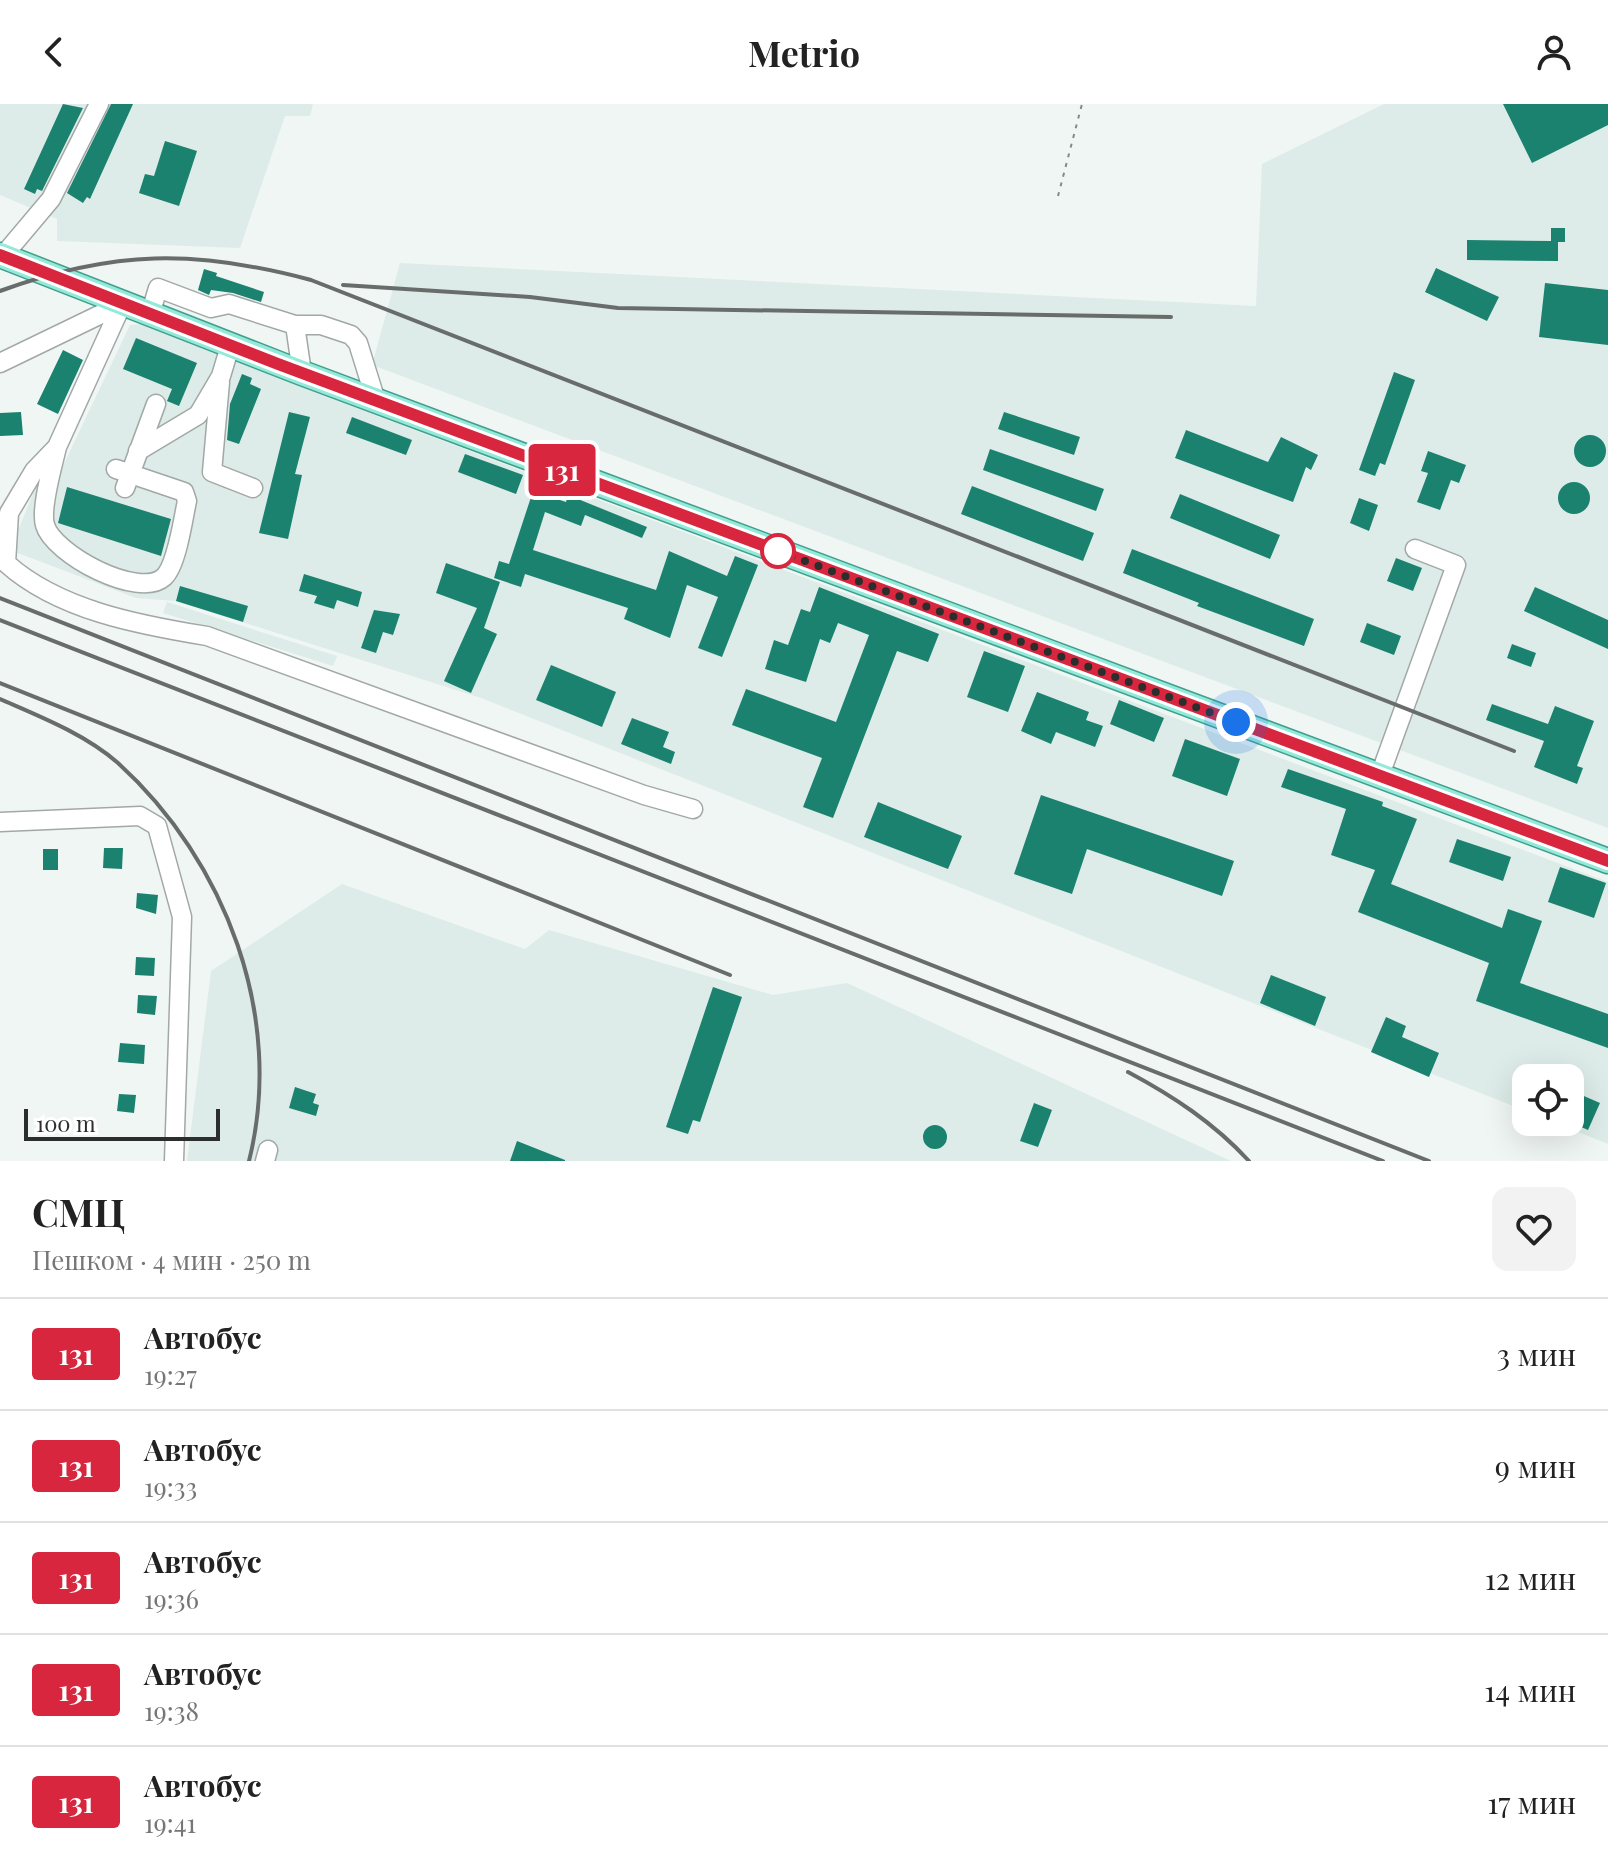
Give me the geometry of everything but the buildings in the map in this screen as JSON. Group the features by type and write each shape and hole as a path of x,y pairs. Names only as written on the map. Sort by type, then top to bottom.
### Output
{"main road":[{"path":"1,255 203,336 1608,861"}],"street":[{"path":"1,255 51,199 99,104"},
{"path":"150,315 158,288 211,308 229,304 295,325 321,325 351,335 358,343 376,401"},
{"path":"0,363 122,304"},
{"path":"122,304 57,447 44,522 49,535 73,557 131,583 153,583 164,577 171,566 187,501 184,492 124,477 156,404"},
{"path":"203,336 211,308"},
{"path":"295,325 302,373"},
{"path":"230,346 221,376 212,472 253,488"},
{"path":"138,451 198,415 221,376"},
{"path":"57,447 34,471 9,513 6,563 30,585 137,624 207,636 644,795 693,809"},
{"path":"1380,775 1456,565 1415,549"},
{"path":"0,822 140,816 157,826 182,917 174,1161"}],"path":[{"path":"1058,196 1082,104"}],"shaded area":[{"path":"0,104 313,104 310,116 285,116 240,248 57,241 57,219 0,195"},
{"path":"1384,104 1608,104 1608,828 372,365 400,263 1256,306 1262,164"},
{"path":"144,324 322,395 1608,882 1608,1144 1584,1134 1584,1064 1512,1064 1512,1105 481,698 176,601 136,598 10,550 41,474 60,472 130,325"},
{"path":"167,602 337,656 333,666 163,613"},
{"path":"342,884 525,949 549,930 773,995 847,983 1231,1161 187,1161 211,971"}],"railway":[{"path":"0,291 80,268 154,258 229,263 311,280 1514,751"},
{"path":"343,285 530,297 618,308 1171,317"},
{"path":"0,598 1429,1161"},
{"path":"0,620 1383,1161"},
{"path":"0,683 730,975"},
{"path":"0,699 76,734 118,763 156,802 189,846 216,894 238,945 252,998 259,1052 258,1107 249,1161"},
{"path":"1128,1072 1192,1111 1222,1134 1249,1161"}],"bus line":[{"name":"131","path":"0,255 278,364 1608,861"}],"route":[{"path":"778,551 1236,722"}]}
